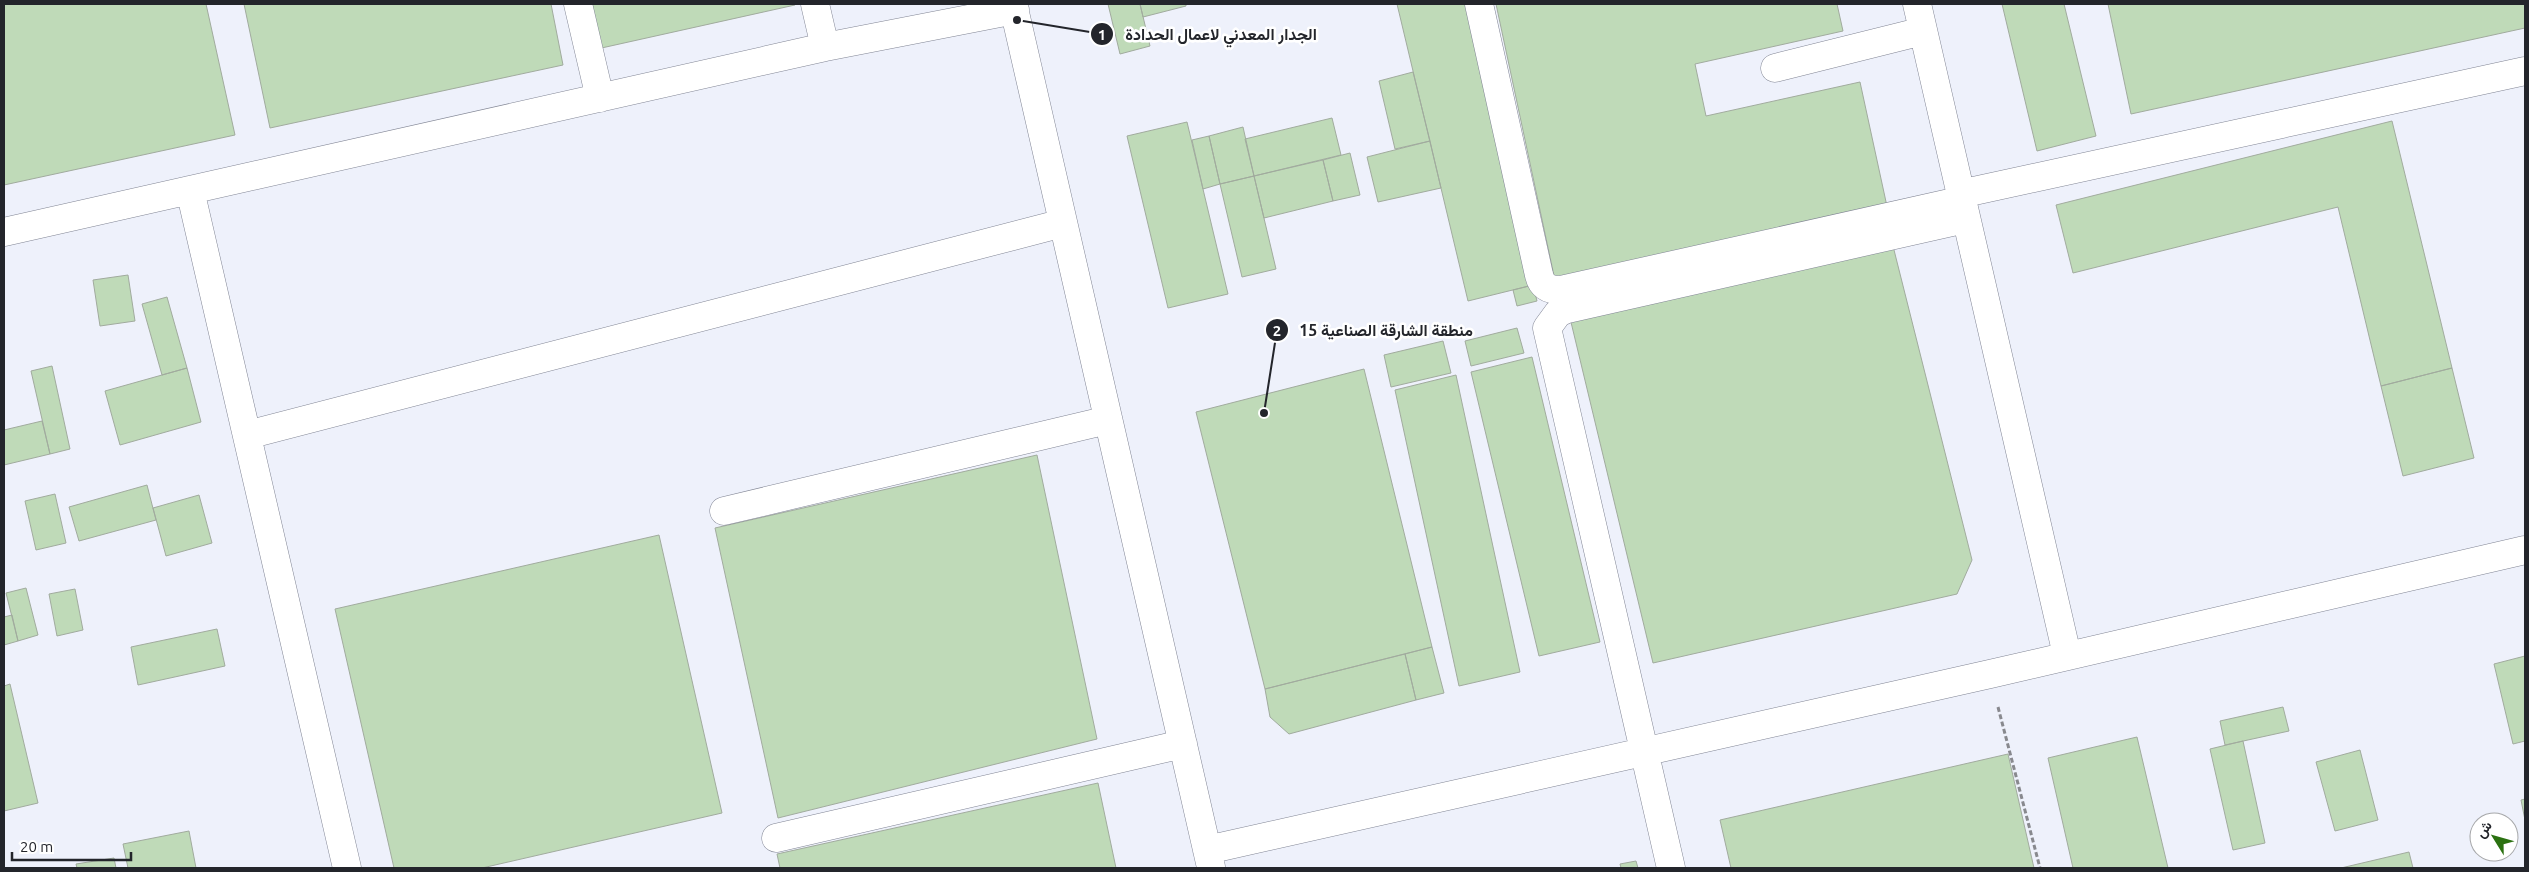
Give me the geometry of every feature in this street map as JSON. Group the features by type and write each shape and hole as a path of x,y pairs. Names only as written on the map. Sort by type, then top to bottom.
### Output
{"street":[{"path":"578,4 600,98"},
{"path":"815,4 825,47"},
{"path":"1479,4 1539,275 1541,282 1546,288 1561,290 1962,205"},
{"path":"1917,4 2067,655"},
{"path":"4,232 825,47 1014,7 1210,859 1643,752 2525,550"},
{"path":"1775,68 1923,31"},
{"path":"1671,868 1643,752 1626,667 1548,338 1547,328 1551,319 1558,312 1962,205 2525,71"},
{"path":"190,190 346,868"},
{"path":"247,434 1063,223"},
{"path":"724,511 1108,420"},
{"path":"776,838 1183,744"}],"path":[{"path":"1990,674 2040,868"}],"shaded area":[{"path":"4,4 2525,4 2525,868 4,868"}],"building":[{"path":"4,4 206,4 235,135 4,185"},
{"path":"244,4 551,4 563,65 270,128"},
{"path":"587,4 794,4 795,5 597,49"},
{"path":"1108,4 1140,4 1150,46 1120,54"},
{"path":"1140,4 1186,4 1186,6 1143,17"},
{"path":"1397,4 1466,4 1533,285 1468,301"},
{"path":"1496,4 1837,4 1843,31 1695,64 1706,116 1860,82 1888,211 1556,285"},
{"path":"2002,4 2064,4 2096,136 2037,151"},
{"path":"2108,4 2525,4 2525,28 2131,114"},
{"path":"1413,72 1430,141 1395,149 1379,81"},
{"path":"1332,118 1341,155 1254,176 1245,139"},
{"path":"2392,121 2452,368 2381,386 2338,207 2073,273 2056,205"},
{"path":"1187,122 1228,294 1168,308 1127,136"},
{"path":"1243,127 1254,176 1220,184 1209,136"},
{"path":"1209,136 1220,184 1203,189 1192,140"},
{"path":"1430,141 1441,188 1378,202 1367,157"},
{"path":"1350,153 1360,195 1333,201 1323,160"},
{"path":"1323,160 1333,201 1264,218 1254,176"},
{"path":"1254,176 1276,269 1242,277 1220,184"},
{"path":"1893,246 1972,560 1957,594 1653,663 1570,318"},
{"path":"128,275 135,321 100,326 93,280"},
{"path":"1533,285 1537,301 1517,306 1513,290"},
{"path":"167,297 187,368 162,375 142,304"},
{"path":"1517,328 1524,353 1471,366 1465,341"},
{"path":"1443,341 1451,373 1391,387 1384,355"},
{"path":"1532,357 1600,642 1539,656 1471,372"},
{"path":"52,366 70,449 50,454 31,371"},
{"path":"187,368 201,422 120,445 105,391"},
{"path":"2452,368 2474,458 2403,476 2381,386"},
{"path":"1364,369 1432,647 1265,689 1196,412"},
{"path":"1456,375 1520,672 1459,686 1395,390"},
{"path":"42,421 50,454 4,465 4,430"},
{"path":"1037,455 1097,739 778,818 715,528"},
{"path":"147,485 156,520 79,541 69,507"},
{"path":"55,494 66,543 36,550 25,501"},
{"path":"199,495 212,543 166,556 153,508"},
{"path":"659,535 722,813 482,868 394,868 335,609"},
{"path":"26,588 38,635 18,641 6,593"},
{"path":"75,589 83,630 57,636 49,594"},
{"path":"12,615 18,641 4,645 4,617"},
{"path":"217,629 225,666 138,685 131,647"},
{"path":"1432,647 1444,693 1416,700 1405,654"},
{"path":"1405,654 1416,700 1289,734 1270,717 1265,689"},
{"path":"2525,656 2525,741 2513,744 2494,664"},
{"path":"10,684 38,803 4,811 4,686"},
{"path":"2283,707 2289,731 2225,745 2220,721"},
{"path":"2137,737 2168,868 2073,868 2048,758"},
{"path":"2243,741 2265,843 2233,850 2210,749"},
{"path":"2360,750 2378,820 2335,831 2316,762"},
{"path":"2008,754 2034,868 1731,868 1720,820"},
{"path":"1098,783 1116,868 780,868 777,854"},
{"path":"2525,799 2525,820 2521,800"},
{"path":"189,831 196,868 128,868 123,844"},
{"path":"2409,852 2413,868 2341,868"},
{"path":"114,858 116,868 77,868 76,864"},
{"path":"1636,861 1638,868 1621,868 1620,864"}],"place":[{"name":"الجدار المعدني لاعمال الحدادة","path":"1017,20"},
{"name":"منطقة الشارقة الصناعية 15","path":"1264,413"}]}
